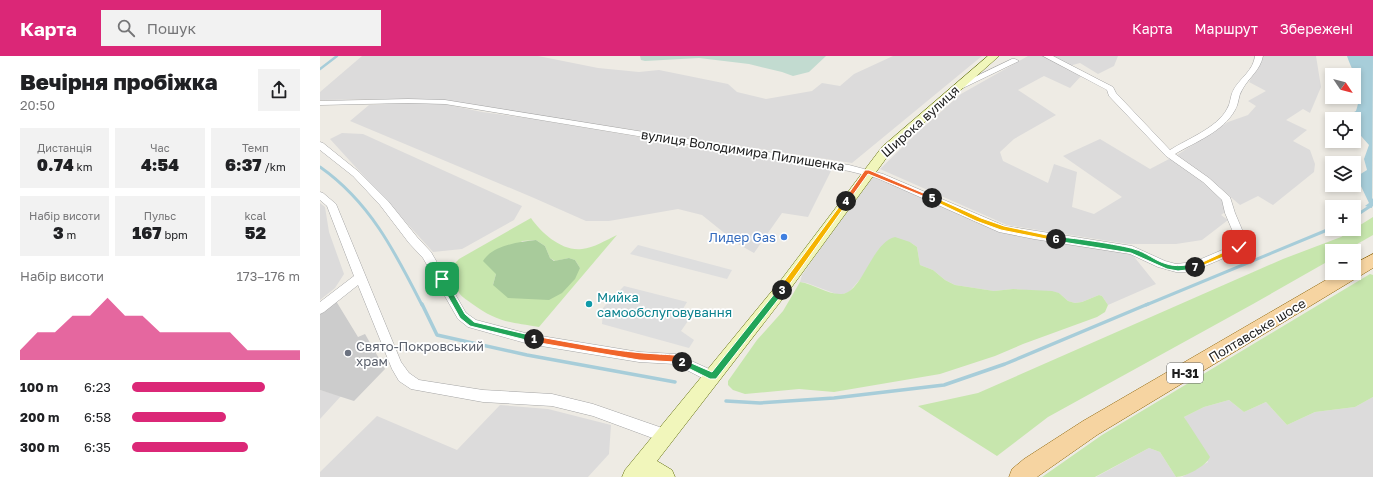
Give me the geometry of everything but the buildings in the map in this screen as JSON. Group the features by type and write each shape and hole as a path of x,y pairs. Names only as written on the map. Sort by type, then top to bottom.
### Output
{"main road":[{"name":"Широка вулиця","path":"638,470 786,284 867,172 886,150 993,58"},
{"name":"Полтавське шосе","path":"1361,267 1373,260"},
{"name":"Полтавське шосе","path":"1020,477 1032,467 1090,428 1340,280"},
{"path":"638,470 665,477"}],"street":[{"path":"960,86 1015,61 1022,56"},
{"path":"1047,56 1110,89 1112,94 1169,154 1225,118 1234,103 1237,91 1256,66 1259,56"},
{"path":"993,58 1004,62 1015,61"},
{"name":"вулиця Володимира Пилишенка","path":"320,103 408,101 445,102 867,172 1004,228 1034,235 1132,250 1167,267 1178,269 1191,268 1201,265 1239,247 1240,235 1230,214 1227,199 1206,180 1169,154"},
{"path":"320,145 356,174 384,203 413,240 427,255 462,316 472,324 529,339 639,357 676,359 713,376"},
{"path":"320,195 331,204 396,365 404,377 416,385 483,396 552,400 593,410 666,436"},
{"path":"320,309 361,277"}],"shaded area":[{"path":"362,56 538,56 598,68 639,72 659,70 728,84 737,92 766,99 812,91 822,83 840,86 854,74 893,56 982,56 852,163 444,101 401,99 320,100 320,92"},
{"path":"1028,56 1043,56 1082,75 1070,88 1044,76 1018,90 1056,115 1014,139 1000,152 1003,161 1048,183 1054,164 1077,172 1072,207 1094,214 1122,197 1063,156 1100,139 1150,169 1171,158 1203,180 1222,199 1225,212 1221,215 1228,220 1202,240 1176,244 1128,244 1007,225 880,169 917,133 961,94"},
{"path":"1051,56 1118,56 1114,66 1098,74 1080,63 1069,66"},
{"path":"1263,56 1316,56 1321,87 1310,113 1303,109 1286,120 1307,130 1293,141 1310,150 1315,164 1314,172 1273,205 1258,196 1240,205 1207,177 1177,155 1228,122 1248,115 1256,106 1248,101 1266,91 1249,82"},
{"path":"407,103 444,104 482,112 634,136 681,146 832,169 808,217 782,213 754,253 738,244 702,215 678,209 609,221 586,221 350,121 369,105"},
{"path":"342,133 363,134 522,206 514,220 462,249 433,252 330,139"},
{"path":"871,176 1005,231 1131,253 1156,284 1108,305 1102,296 1099,295 1082,302 1075,303 1068,301 1059,293 1013,289 994,291 955,285 945,280 933,270 920,265 917,247 910,242 879,249 862,277 849,292 836,294 807,283 800,282 802,275"},
{"path":"320,203 325,207 329,232 344,274 335,288 320,300"},
{"path":"638,245 732,270 727,279 630,254"},
{"path":"624,286 687,302 680,314 690,318 681,331 694,340 689,348 602,324 603,308"},
{"name":"Свято-Покровський храм","path":"336,301 358,337 365,334 385,369 354,401 320,390 320,310"},
{"path":"320,390 341,396 320,419"},
{"path":"1373,397 1373,477 1182,477 1208,462 1184,417 1204,407 1229,400 1244,412 1266,402 1287,425 1315,412 1355,407"},
{"path":"500,405 548,409 611,425 609,454 588,477 320,477 320,472 377,416 457,450"},
{"path":"1149,448 1160,452 1176,477 1096,477"}],"green space":[{"path":"640,56 826,56 809,72 793,76 749,64 699,58 645,61 641,60"},
{"path":"1373,217 1373,235 1357,244 1325,244 1325,263 1048,417 997,456 918,406 978,393 1283,259 1343,236 1361,236 1361,224"},
{"path":"531,218 541,230 553,240 567,248 582,249 591,247 617,235 539,327 496,318 460,295 452,270 454,264 459,259","holes":["536,240 545,246 550,258 555,261 569,258 575,260 580,268 493,285 496,274 522,241"]},
{"path":"895,237 910,242 917,247 920,265 933,270 945,280 955,285 994,291 1013,289 1052,291 1059,293 1068,301 1075,303 1082,302 1099,295 1102,296 1108,305 1105,312 1097,317 1023,344 995,356 940,374 834,392 799,389 745,394 733,390 728,385 728,381 757,340 783,311 800,282 837,294 842,294 849,291 862,277 873,257 880,248 887,241"},
{"path":"536,240 545,246 550,258 554,261 569,258 575,260 580,268 575,279 562,293 549,300 508,298 493,285 496,274 483,261 493,251 507,245"},
{"path":"1370,274 1373,275 1373,397 1355,407 1315,412 1287,425 1266,402 1244,412 1229,400 1204,407 1184,417 1210,457 1200,467 1180,477 1176,477 1160,452 1149,448 1095,477 1042,477 1102,435"}],"water":[{"path":"1347,56 1373,56 1372,208 1365,206 1369,203 1361,186 1361,174 1367,170 1364,159 1369,145 1361,136 1361,112 1354,112 1356,111 1358,104 1361,104 1361,68 1351,68"}],"waterway":[{"path":"320,69 337,56"},
{"path":"320,167 338,181 353,196 380,229 402,266 422,305"},
{"path":"1361,212 1372,205 1373,200"},
{"path":"1146,305 1325,231"},
{"path":"422,304 437,335 527,355 675,382"},
{"path":"726,401 760,403 834,398 944,385 1005,364 1148,304"}],"place":[{"name":"Лидер Gas","path":"784,237"},
{"name":"Мийка самообслуговування","path":"589,304"},
{"name":"Свято-Покровський храм","path":"348,353"}],"route":[{"path":"442,279 462,316 472,324 529,339 639,357 676,359 713,376 786,284 867,172 956,208 978,219 1004,228 1034,235 1132,250 1167,267 1178,269 1191,268 1201,265 1239,247"}]}
